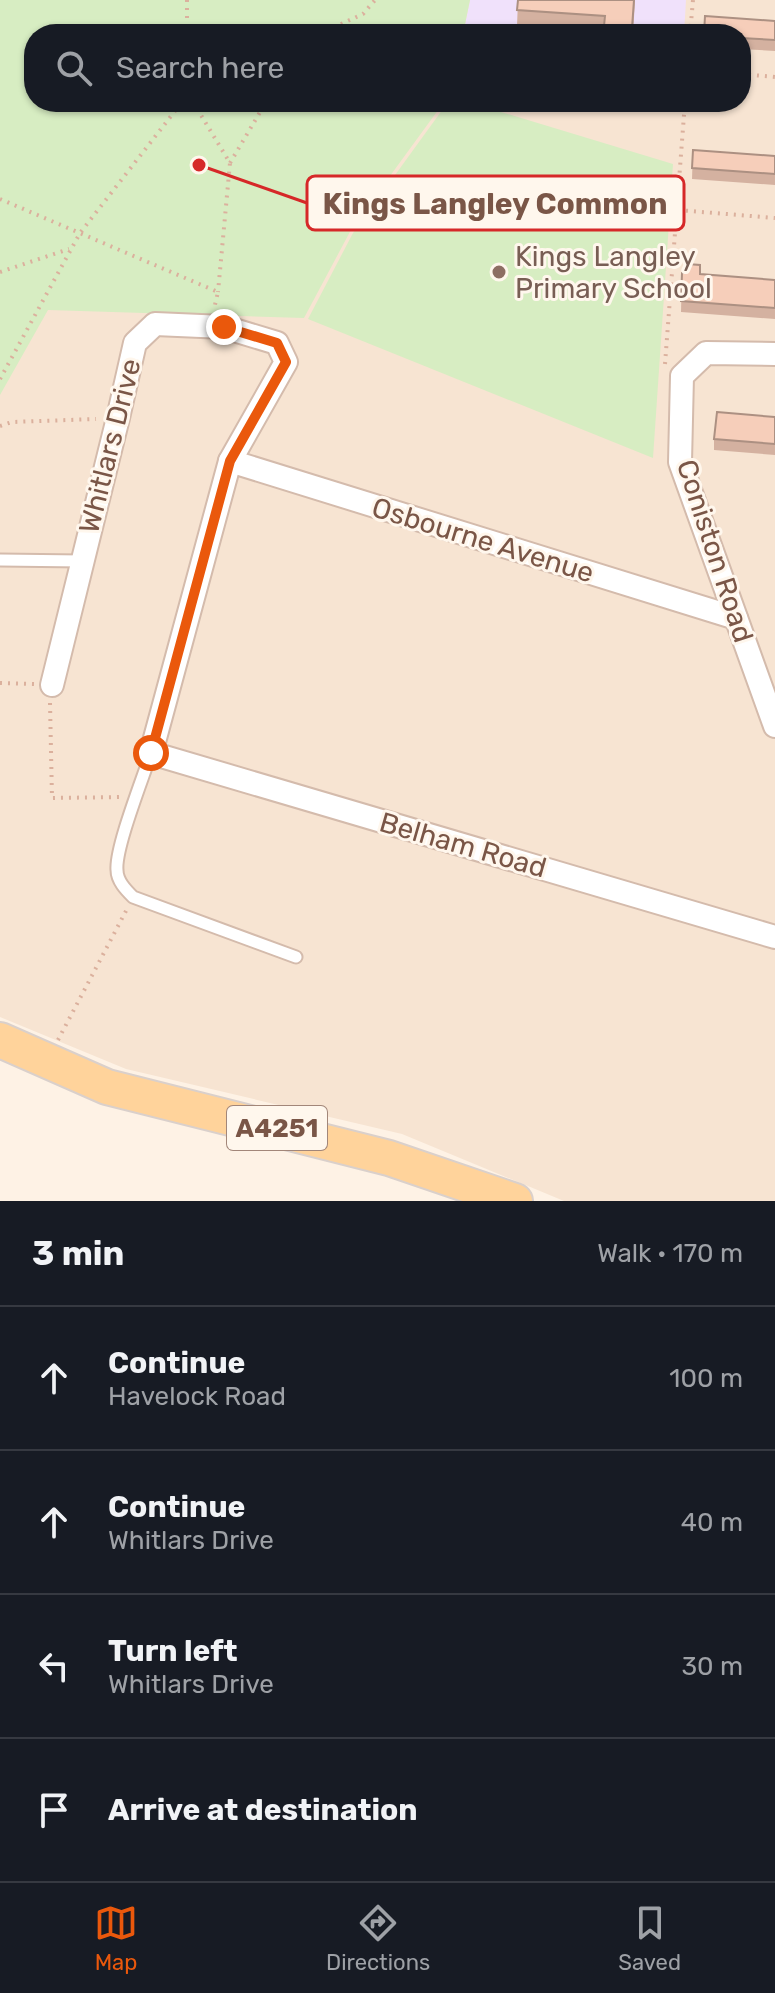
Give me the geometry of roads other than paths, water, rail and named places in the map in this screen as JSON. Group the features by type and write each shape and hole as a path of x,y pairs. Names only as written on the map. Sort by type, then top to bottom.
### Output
{"main road":[{"name":"A4251","path":"0,1040 107,1087 389,1158 515,1201"}],"street":[{"name":"Whitlars Drive","path":"52,685 135,343 155,324 224,327 277,343 286,362 230,461"},
{"name":"Coniston Road","path":"775,354 706,353 682,376 680,462 775,726"},
{"name":"Osbourne Avenue","path":"230,461 736,618"},
{"path":"151,753 230,461"},
{"name":"Belham Road","path":"151,753 775,937"}],"lane":[{"path":"0,560 82,561"},
{"path":"151,753 119,854 116,872 123,887 133,897 296,957"}],"place":[{"name":"Kings Langley Common","path":"199,165"},
{"name":"Kings Langley Primary School","path":"499,272"}]}
